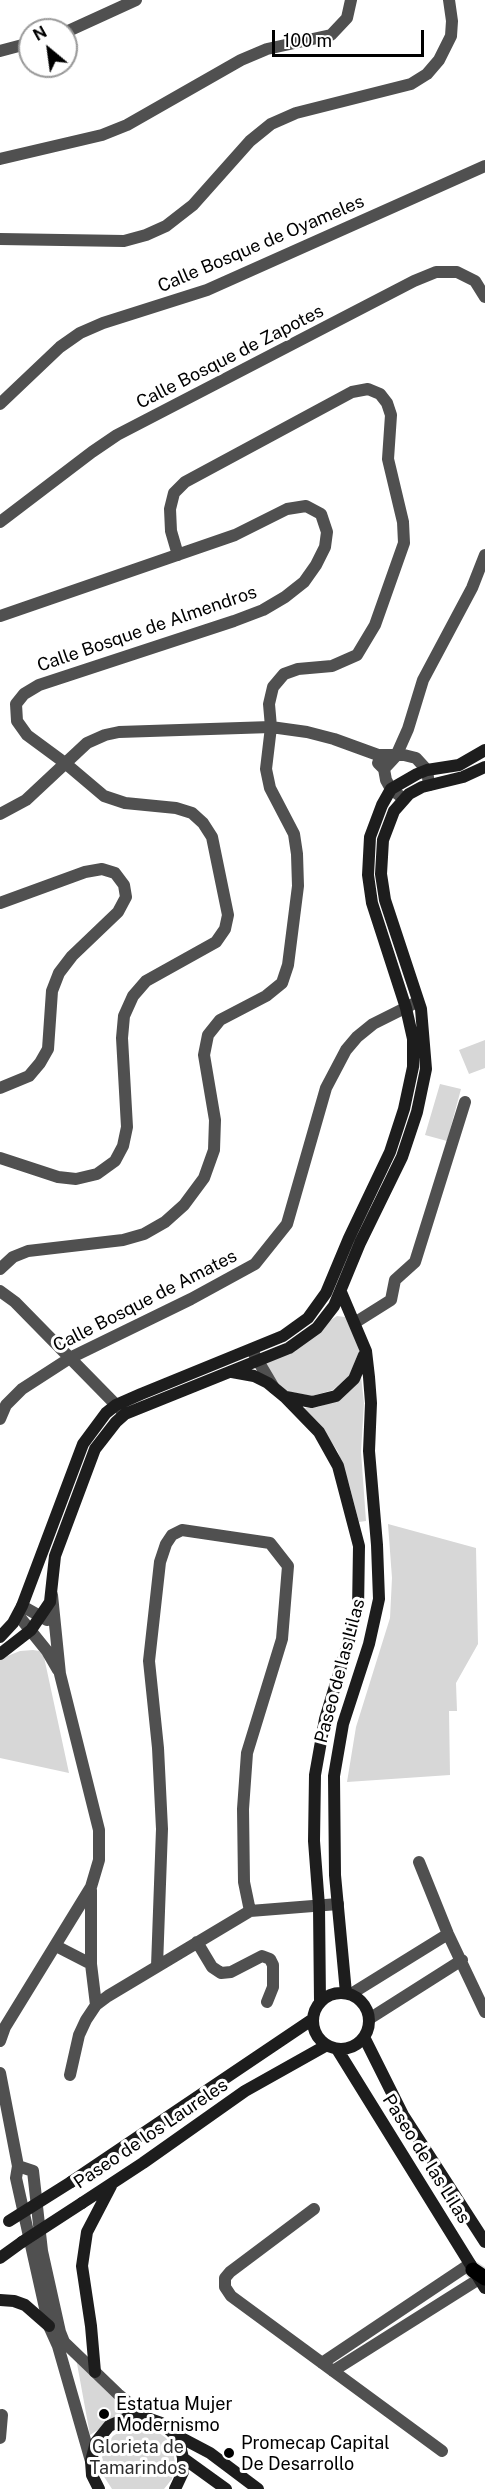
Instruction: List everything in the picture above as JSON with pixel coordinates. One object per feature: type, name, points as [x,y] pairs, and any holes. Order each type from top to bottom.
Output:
[{"type":"street","points":[[78,28],[136,0]]},
{"type":"street","points":[[0,159],[102,135],[127,124],[241,60],[267,49],[331,35],[347,18],[351,0]]},
{"type":"street","points":[[0,239],[124,241],[166,226],[193,205],[250,141],[271,124],[296,113],[411,84],[420,79],[440,60],[448,44],[453,27],[449,0]]},
{"type":"street","points":[[0,51],[18,46]]},
{"type":"street","name":"Calle Bosque de Oyameles","points":[[0,404],[60,347],[80,333],[103,323],[207,290],[485,166]]},
{"type":"street","name":"Calle Bosque de Zapotes","points":[[0,522],[117,435],[414,281],[436,272],[457,272],[475,281],[485,297]]},
{"type":"street","points":[[0,1269],[13,1257],[28,1251],[123,1240],[144,1234],[165,1222],[184,1205],[204,1178],[214,1150],[215,1120],[204,1055],[208,1035],[220,1020],[266,996],[282,983],[288,965],[298,886],[297,854],[294,834],[270,788],[266,769],[271,727],[269,704],[273,687],[284,675],[298,669],[332,666],[357,655],[375,625],[404,543],[403,522],[388,459],[390,415],[387,403],[380,394],[368,389],[352,392],[185,482],[174,493],[170,509],[171,531],[178,555]]},
{"type":"street","name":"Calle Bosque de Almendros","points":[[0,616],[235,535],[287,509],[306,506],[321,514],[327,532],[325,547],[304,582],[285,597],[262,610],[39,685],[24,694],[15,704],[17,721],[27,735],[104,796],[125,802],[176,808],[192,813],[203,823],[212,837],[226,898],[227,922],[216,942],[146,981],[133,996],[124,1016],[122,1038],[127,1128],[123,1146],[115,1161],[98,1174],[76,1179],[58,1177],[0,1158]]},
{"type":"street","points":[[384,768],[396,756],[408,729],[423,680],[472,588],[485,555]]},
{"type":"street","points":[[0,814],[26,800],[87,743],[105,735],[120,732],[271,727],[325,737],[378,755],[411,756],[420,761],[427,770],[429,785]]},
{"type":"street","points":[[408,729],[411,756]]},
{"type":"street","points":[[361,749],[384,768],[386,780],[391,789],[404,799]]},
{"type":"street","points":[[0,2041],[5,2027],[91,1887],[99,1860],[99,1830],[60,1674],[52,1595],[53,1561],[95,1449],[108,1431],[125,1414],[228,1372],[300,1325],[315,1311],[329,1287],[349,1238],[390,1152],[404,1109],[414,1059],[413,1039],[406,1008],[375,917],[368,875],[370,837],[382,805],[391,789],[427,770],[459,765],[485,750]]},
{"type":"street","points":[[0,1637],[20,1611],[83,1444],[98,1422],[116,1405],[255,1355],[279,1353],[308,1335],[325,1319],[341,1292],[360,1243],[402,1157],[417,1112],[426,1060],[419,1001],[388,913],[381,874],[383,840],[394,811],[415,790],[463,777],[485,767]]},
{"type":"street","points":[[0,903],[85,872],[102,869],[116,873],[124,885],[126,897],[117,912],[72,956],[59,973],[52,991],[48,1049],[40,1064],[29,1076],[0,1088]]},
{"type":"street","name":"Calle Bosque de Amates","points":[[0,1419],[6,1405],[22,1389],[70,1359],[191,1299],[255,1263],[273,1244],[287,1224],[326,1088],[346,1050],[373,1024],[419,1001]]},
{"type":"street","points":[[356,1322],[391,1300],[395,1280],[415,1262],[465,1102]]},
{"type":"street","points":[[0,1291],[15,1302],[125,1414]]},
{"type":"street","name":"Paseo de las Lilas","points":[[341,1292],[356,1322],[366,1351],[371,1403],[369,1452],[379,1599],[372,1635],[343,1724],[336,1758],[333,1840],[348,1993]]},
{"type":"street","points":[[285,1397],[312,1402],[336,1395],[354,1379],[366,1351]]},
{"type":"street","name":"Paseo de las Lilas","points":[[255,1355],[274,1388]]},
{"type":"street","name":"Paseo de las Lilas","points":[[228,1372],[254,1376],[274,1388],[319,1432],[336,1460],[355,1525],[360,1557],[358,1611],[324,1719],[317,1755],[314,1808],[320,2002]]},
{"type":"street","points":[[157,1966],[162,1829],[158,1748],[149,1661],[160,1562],[166,1544],[172,1535],[182,1530],[270,1543],[288,1566],[282,1639],[247,1753],[243,1809],[244,1882],[250,1911]]},
{"type":"street","points":[[0,1654],[31,1630],[42,1616],[52,1595]]},
{"type":"street","points":[[20,1611],[42,1616],[51,1625],[57,1640]]},
{"type":"street","points":[[20,1611],[60,1674]]},
{"type":"street","points":[[419,1862],[448,1934],[485,2012]]},
{"type":"street","points":[[91,1887],[91,1964],[96,2005]]},
{"type":"street","points":[[70,2075],[79,2035],[96,2005],[157,1966],[250,1911],[338,1904]]},
{"type":"street","points":[[348,1993],[364,2004],[369,2019],[368,2029],[357,2044],[347,2048],[332,2047],[316,2034],[313,2019],[320,2002],[327,1996],[348,1993],[448,1934]]},
{"type":"street","points":[[197,1942],[212,1967],[221,1973],[231,1972],[262,1956],[270,1959],[273,1965],[273,1987],[267,2002]]},
{"type":"street","points":[[56,1947],[91,1964]]},
{"type":"street","points":[[369,2019],[462,1960]]},
{"type":"street","name":"Paseo de los Laureles","points":[[5,2224],[313,2019]]},
{"type":"street","name":"Paseo de las Lilas","points":[[364,2037],[404,2115],[485,2242]]},
{"type":"street","name":"Paseo de las Lilas","points":[[332,2047],[478,2276]]},
{"type":"street","name":"Paseo de los Laureles","points":[[0,2258],[112,2184],[245,2091],[332,2047]]},
{"type":"street","points":[[0,2073],[18,2166],[16,2178],[49,2326],[58,2346],[91,2461],[92,2475],[98,2488]]},
{"type":"street","points":[[231,2074],[239,2079],[245,2091]]},
{"type":"street","points":[[18,2166],[33,2171],[42,2251],[60,2332],[70,2350],[147,2418],[160,2423],[210,2453],[258,2489]]},
{"type":"street","points":[[95,2372],[91,2326],[81,2266],[87,2232],[112,2184]]},
{"type":"street","points":[[314,2209],[230,2272],[225,2278],[225,2287],[231,2296],[442,2451]]},
{"type":"street","points":[[322,2363],[478,2276]]},
{"type":"street","points":[[333,2371],[478,2276]]},
{"type":"street","points":[[0,2300],[25,2305],[49,2326]]},
{"type":"street","points":[[0,2438],[2,2415]]},
{"type":"street","points":[[91,2461],[96,2442],[109,2427],[127,2418],[147,2418]]},
{"type":"street","points":[[172,2432],[180,2445],[183,2458],[183,2472],[175,2489]]},
{"type":"street","points":[[183,2458],[226,2489]]},
{"type":"green space","points":[[485,1040],[485,1068],[469,1074],[459,1050]]},
{"type":"green space","points":[[440,1084],[461,1089],[447,1141],[425,1135]]},
{"type":"green space","points":[[337,1316],[345,1317],[360,1349],[349,1376],[333,1390],[312,1396],[286,1391],[278,1386],[264,1363]]},
{"type":"green space","points":[[361,1376],[364,1403],[361,1452],[366,1521],[359,1522],[338,1452],[323,1429],[303,1408],[318,1407],[332,1402]]},
{"type":"green space","points":[[388,1524],[476,1548],[478,1644],[456,1683],[457,1711],[449,1711],[450,1775],[347,1782],[356,1727],[390,1618],[392,1578]]},
{"type":"green space","points":[[20,1651],[39,1651],[44,1657],[69,1773],[0,1758],[0,1659]]},
{"type":"green space","points":[[76,2358],[128,2410],[90,2435]]},
{"type":"green space","name":"Glorieta de Tamarindos","points":[[140,2426],[154,2429],[166,2438],[173,2450],[175,2464],[172,2479],[164,2489],[112,2489],[103,2475],[101,2461],[105,2447],[113,2436],[126,2428]]},
{"type":"place","name":"Estatua Mujer Modernismo","points":[[104,2414]]},
{"type":"place","name":"Promecap Capital De Desarrollo","points":[[229,2453]]}]
